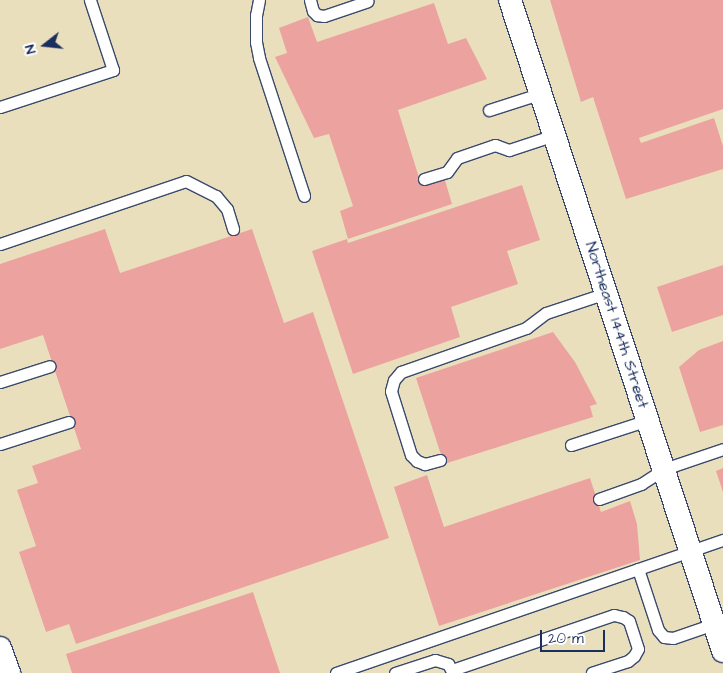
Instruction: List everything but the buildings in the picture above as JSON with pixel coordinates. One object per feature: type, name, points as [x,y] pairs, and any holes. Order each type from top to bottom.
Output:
[{"type":"street","name":"Northeast 144th Street","points":[[510,0],[723,651]]},
{"type":"street","points":[[0,648],[9,673]]},
{"type":"lane","points":[[0,107],[113,70],[90,0]]},
{"type":"lane","points":[[259,0],[256,15],[256,42],[259,58],[304,196]]},
{"type":"lane","points":[[310,0],[313,10],[318,15],[324,16],[368,1]]},
{"type":"lane","points":[[489,110],[542,93]]},
{"type":"lane","points":[[424,180],[447,172],[457,158],[495,145],[509,150],[555,135]]},
{"type":"lane","points":[[0,244],[186,181],[216,196],[226,209],[233,229]]},
{"type":"lane","points":[[440,460],[425,464],[417,462],[411,455],[391,391],[394,380],[401,372],[526,328],[546,313],[606,293]]},
{"type":"lane","points":[[0,382],[50,366]]},
{"type":"lane","points":[[571,445],[648,420]]},
{"type":"lane","points":[[0,444],[69,422]]},
{"type":"lane","points":[[599,499],[641,484],[664,469],[723,449]]},
{"type":"lane","points":[[336,673],[723,540]]},
{"type":"lane","points":[[638,569],[658,630],[664,636],[672,638],[714,624]]},
{"type":"lane","points":[[395,673],[435,660],[442,660],[452,672],[614,615],[623,617],[629,621],[638,648],[634,656],[628,661],[592,673]]},
{"type":"lane","points":[[408,648],[414,667]]}]
